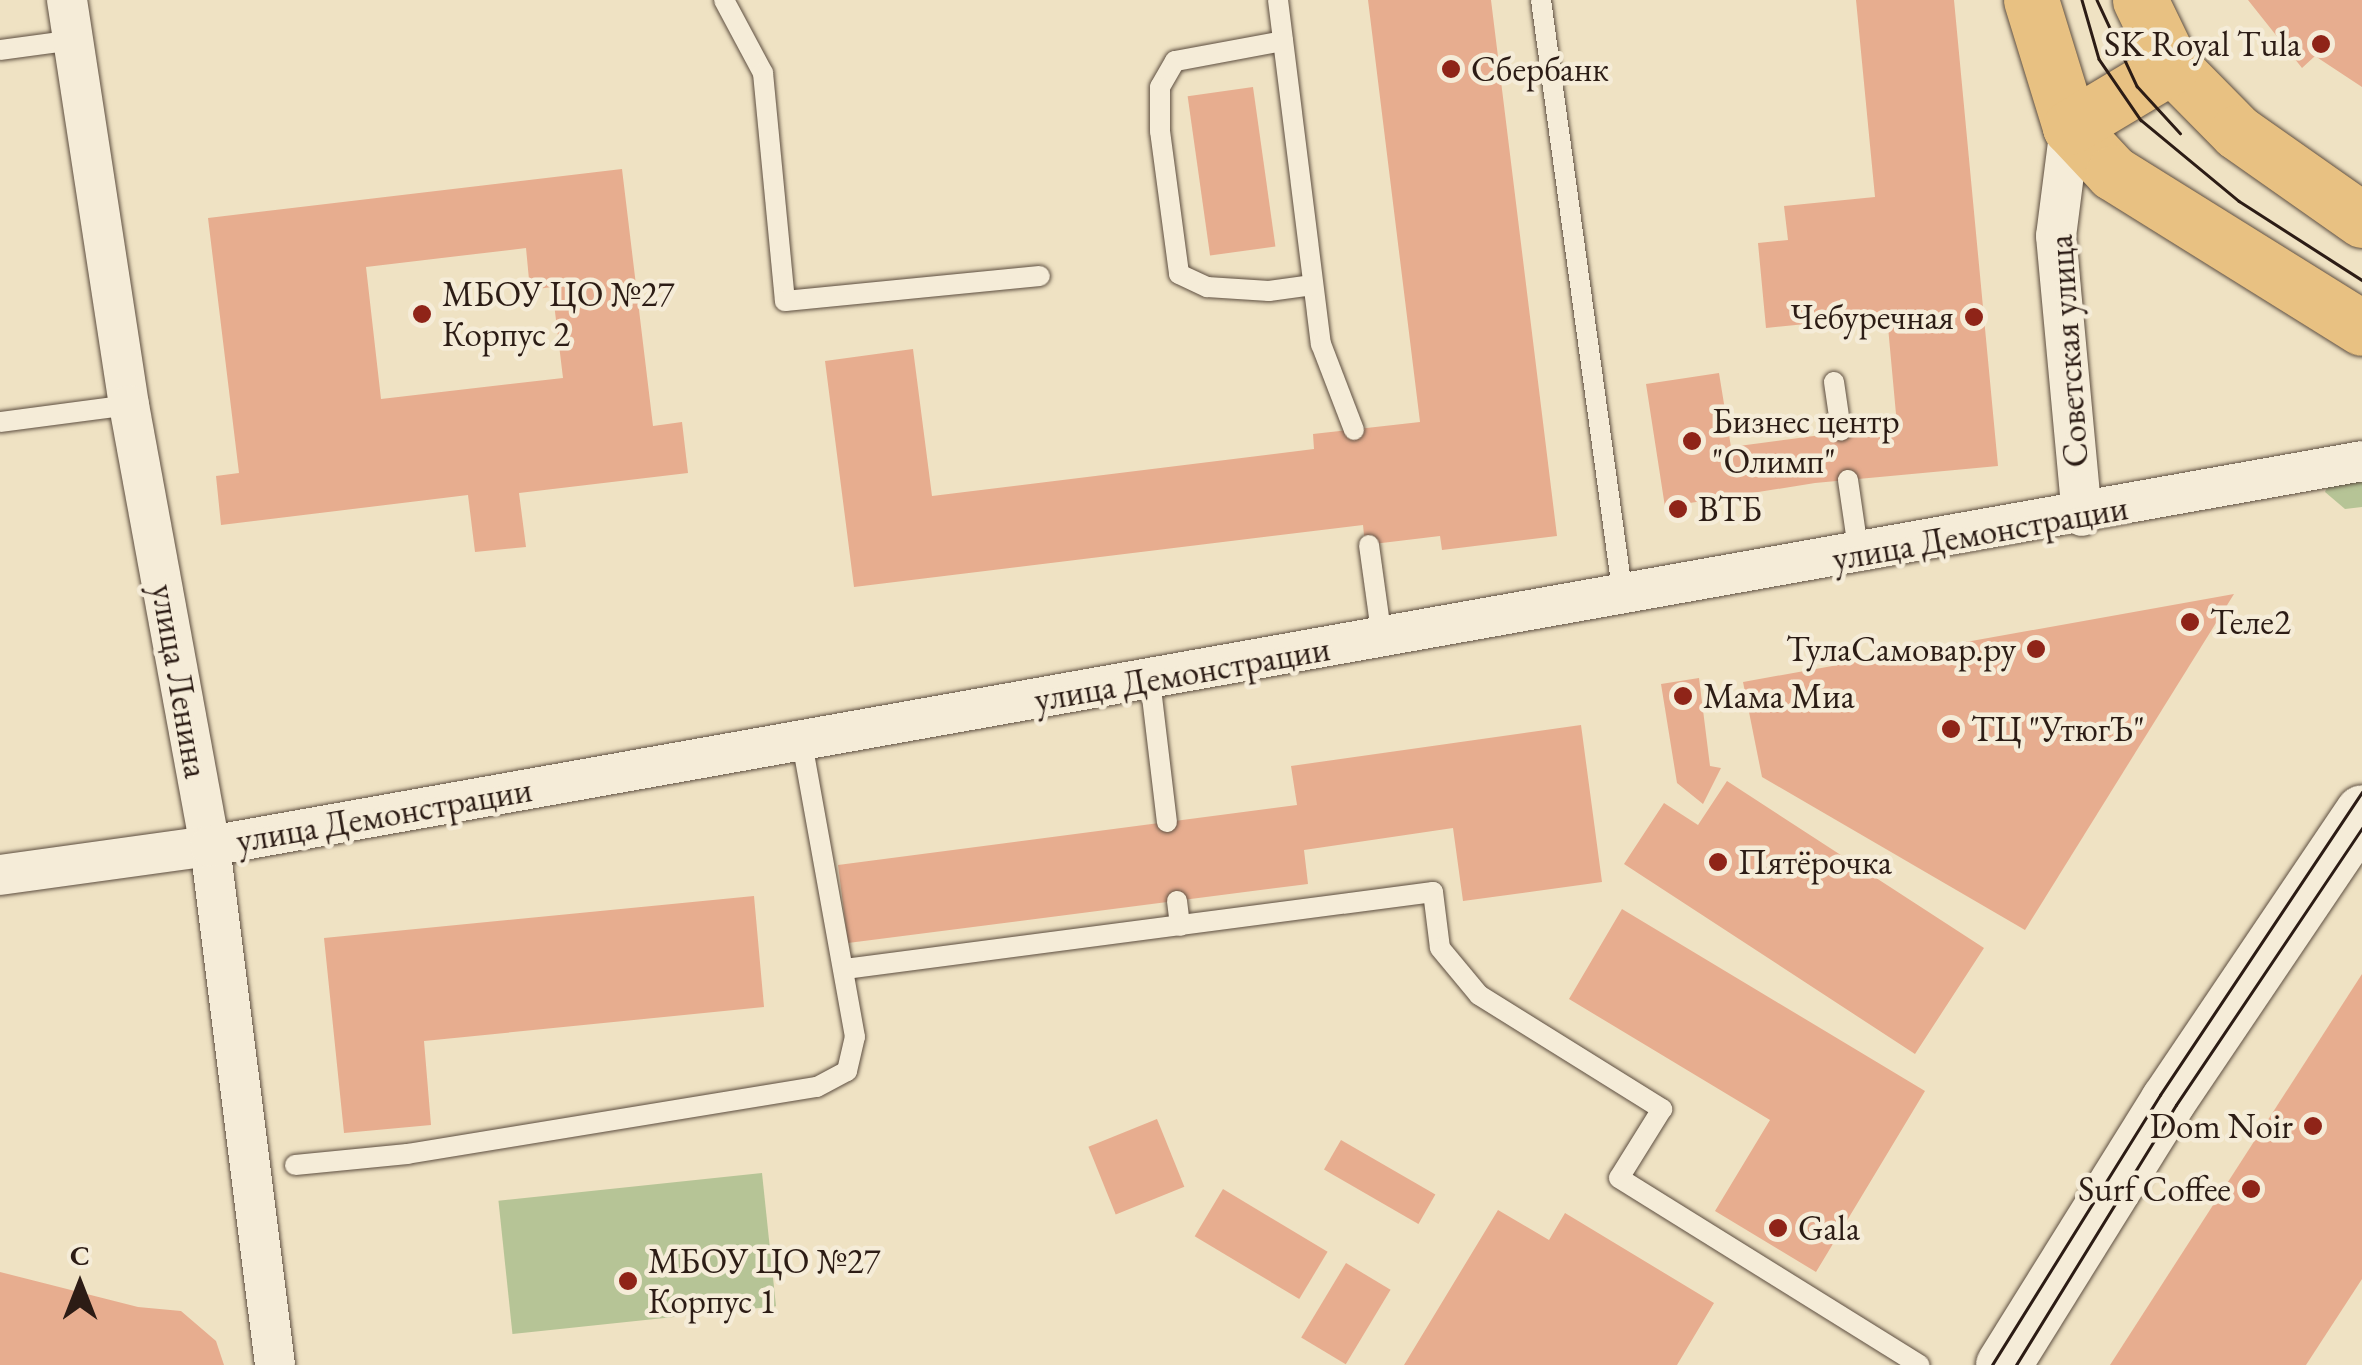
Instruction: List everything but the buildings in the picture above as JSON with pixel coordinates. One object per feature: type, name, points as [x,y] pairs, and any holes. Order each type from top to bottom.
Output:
[{"type":"main road","name":"Советская улица","points":[[2031,0],[2070,127],[2113,173],[2362,328]]},
{"type":"main road","points":[[2140,0],[2172,66],[2237,132],[2362,220]]},
{"type":"main road","points":[[2070,127],[2172,66]]},
{"type":"street","name":"улица Ленина","points":[[68,0],[129,405],[210,846],[275,1365]]},
{"type":"street","name":"Советская улица","points":[[2070,127],[2056,236],[2082,516]]},
{"type":"street","name":"улица Демонстрации","points":[[0,875],[210,846],[2082,516],[2362,461]]},
{"type":"street","points":[[2003,1365],[2168,1100],[2362,812]]},
{"type":"lane","points":[[724,0],[763,73],[785,301],[1040,276]]},
{"type":"lane","points":[[1278,0],[1321,344],[1354,430]]},
{"type":"lane","points":[[1540,0],[1623,596]]},
{"type":"lane","points":[[0,50],[74,40]]},
{"type":"lane","points":[[1282,42],[1176,60],[1160,87],[1160,131],[1179,274],[1207,287],[1269,291],[1312,284]]},
{"type":"lane","points":[[1834,382],[1841,430]]},
{"type":"lane","points":[[0,422],[129,405]]},
{"type":"lane","points":[[1848,480],[1860,554]]},
{"type":"lane","points":[[1369,545],[1382,639]]},
{"type":"lane","points":[[1150,680],[1167,822]]},
{"type":"lane","points":[[295,1165],[407,1154],[816,1087],[846,1071],[855,1037],[802,742]]},
{"type":"lane","points":[[845,969],[1433,892],[1440,948],[1479,995],[1662,1109],[1620,1178],[1920,1365]]},
{"type":"lane","points":[[1177,901],[1180,926]]},
{"type":"green space","points":[[2362,475],[2362,507],[2345,509],[2325,492],[2330,480]]},
{"type":"green space","points":[[762,1173],[776,1306],[512,1334],[498,1201]]},
{"type":"tram line","points":[[2082,0],[2099,59],[2141,120],[2239,201],[2362,280]]},
{"type":"tram line","points":[[2097,0],[2137,86],[2180,133]]},
{"type":"tram line","points":[[1992,1365],[2160,1095],[2362,792]]},
{"type":"tram line","points":[[2016,1365],[2176,1105],[2362,828]]},
{"type":"place","name":"SK Royal Tula","points":[[2321,44]]},
{"type":"place","name":"Сбербанк","points":[[1451,69]]},
{"type":"place","name":"МБОУ ЦО №27 Корпус 2","points":[[422,314]]},
{"type":"place","name":"Чебуречная","points":[[1974,317]]},
{"type":"place","name":"Бизнес центр \"Олимп\"","points":[[1692,441]]},
{"type":"place","name":"ВТБ","points":[[1678,509]]},
{"type":"place","name":"Теле2","points":[[2190,622]]},
{"type":"place","name":"ТулаСамовар.ру","points":[[2036,649]]},
{"type":"place","name":"Мама Миа","points":[[1683,696]]},
{"type":"place","name":"ТЦ \"УтюгЪ\"","points":[[1951,729]]},
{"type":"place","name":"Пятёрочка","points":[[1718,862]]},
{"type":"place","name":"Dom Noir","points":[[2313,1126]]},
{"type":"place","name":"Surf Coffee","points":[[2251,1189]]},
{"type":"place","name":"Gala","points":[[1778,1228]]},
{"type":"place","name":"МБОУ ЦО №27 Корпус 1","points":[[628,1281]]}]
